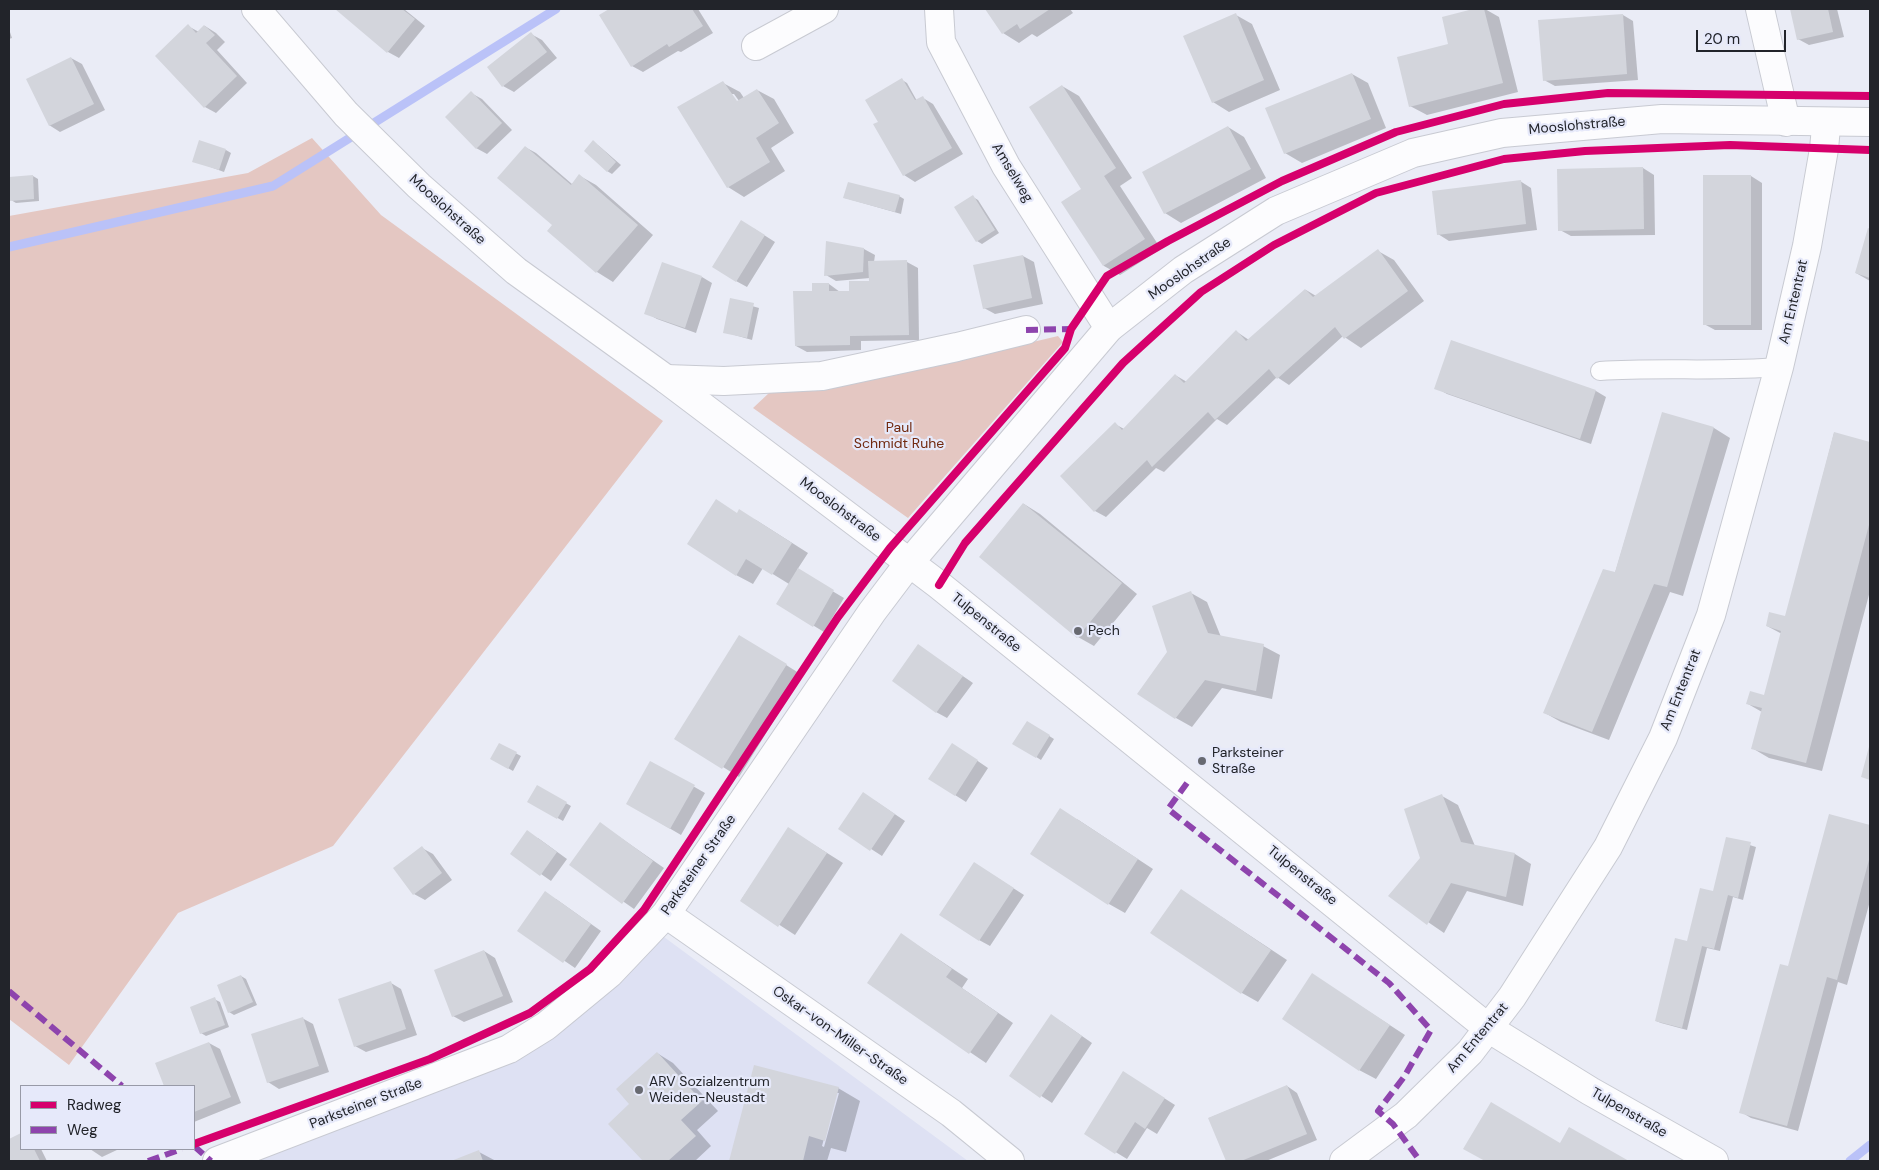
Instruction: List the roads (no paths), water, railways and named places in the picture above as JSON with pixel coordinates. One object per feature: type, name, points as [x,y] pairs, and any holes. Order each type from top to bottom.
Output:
[{"type":"street","name":"Mooslohstraße","points":[[256,9],[346,114],[419,186],[516,271],[666,378],[909,563],[1109,328],[1183,270],[1276,211],[1412,153],[1502,133],[1662,119],[1870,122]]},
{"type":"street","points":[[756,46],[824,9]]},
{"type":"street","name":"Amselweg","points":[[939,9],[941,42],[998,149],[1109,328]]},
{"type":"street","points":[[1760,9],[1786,122]]},
{"type":"street","name":"Am Ententrat","points":[[1344,1161],[1406,1115],[1470,1052],[1512,997],[1608,847],[1663,738],[1711,615],[1779,367],[1807,246],[1824,149],[1826,127],[1824,122]]},
{"type":"street","points":[[666,378],[724,382],[822,376],[1026,330]]},
{"type":"street","name":"Parksteiner Straße","points":[[218,1161],[509,1049],[546,1026],[609,974],[666,914],[866,620],[909,563]]},
{"type":"street","name":"Tulpenstraße","points":[[909,563],[1126,734],[1488,1028],[1590,1091],[1714,1161]]},
{"type":"street","name":"Oskar-von-Miller-Straße","points":[[666,914],[951,1113],[1010,1161]]},
{"type":"lane","points":[[1600,371],[1648,368],[1735,371],[1779,367]]},
{"type":"waterway","points":[[9,247],[273,186],[556,9]]},
{"type":"waterway","points":[[1850,1161],[1870,1145]]},
{"type":"place","name":"Pech","points":[[1078,631]]},
{"type":"place","name":"Parksteiner Straße","points":[[1202,761]]},
{"type":"place","name":"ARV Sozialzentrum Weiden-Neustadt","points":[[639,1090]]},
{"type":"park label","name":"Paul Schmidt Ruhe","points":[[899,436]]}]
